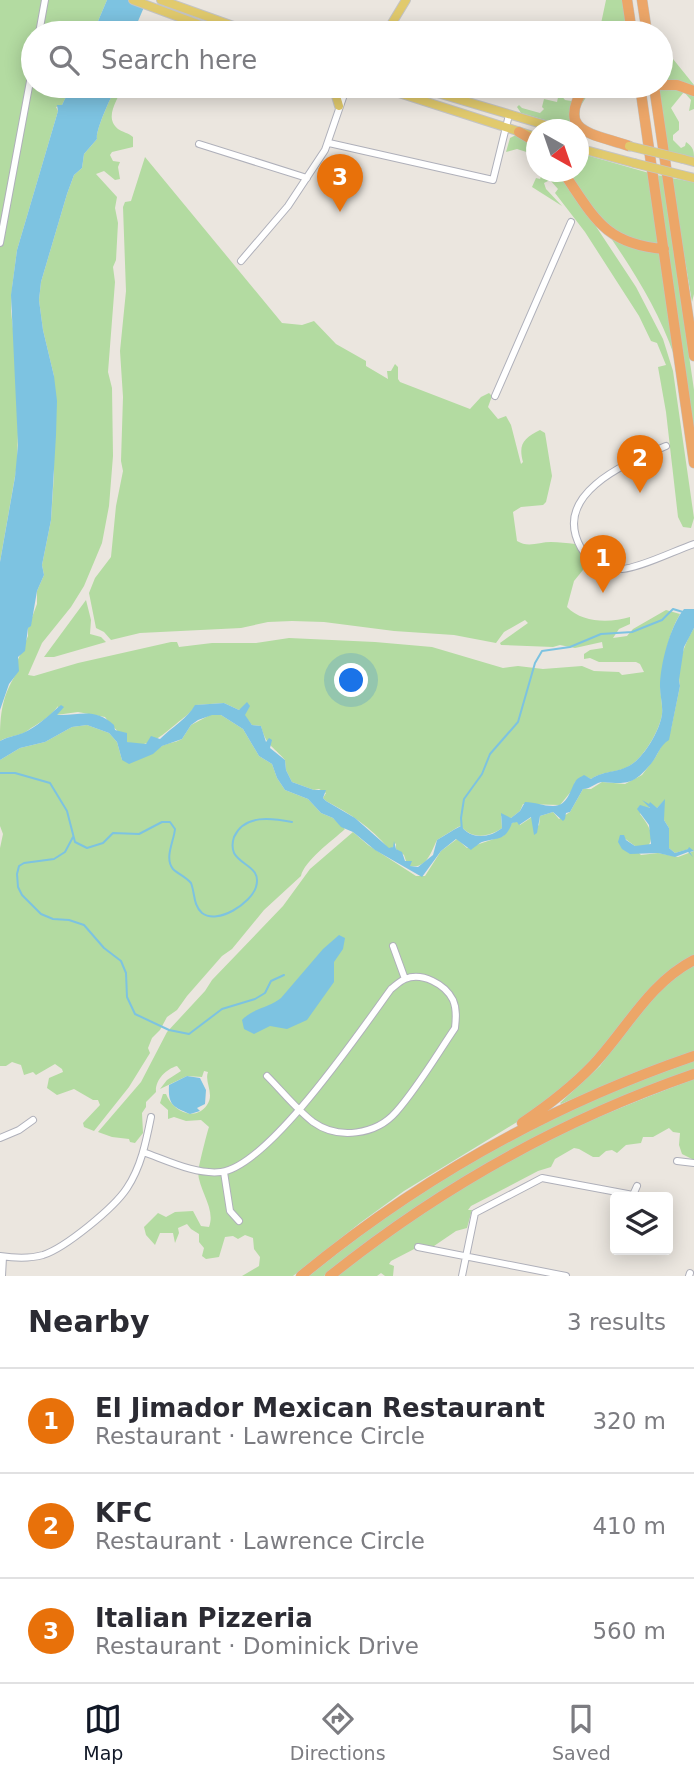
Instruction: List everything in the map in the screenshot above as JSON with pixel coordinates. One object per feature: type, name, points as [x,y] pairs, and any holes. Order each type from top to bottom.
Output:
[{"type":"highway","points":[[627,0],[630,21]]},
{"type":"highway","points":[[642,0],[645,21]]},
{"type":"highway","points":[[673,85],[694,91]]},
{"type":"highway","points":[[579,98],[573,116],[583,130],[629,146]]},
{"type":"highway","points":[[637,98],[647,135]]},
{"type":"highway","points":[[642,98],[694,463]]},
{"type":"highway","points":[[657,98],[694,356]]},
{"type":"highway","points":[[519,132],[526,135]]},
{"type":"highway","points":[[570,182],[604,229],[632,243],[664,249]]},
{"type":"highway","points":[[301,1276],[394,1204],[499,1140],[558,1098],[601,1055],[657,987],[694,960]]},
{"type":"highway","points":[[499,1140],[603,1091],[694,1056]]},
{"type":"highway","points":[[330,1276],[423,1208],[518,1150],[594,1113],[694,1074]]},
{"type":"main road","points":[[134,0],[188,21]]},
{"type":"main road","points":[[161,0],[220,21]]},
{"type":"main road","points":[[393,21],[406,0]]},
{"type":"main road","points":[[337,98],[339,106]]},
{"type":"main road","points":[[415,98],[519,132]]},
{"type":"main road","points":[[453,98],[526,120]]},
{"type":"main road","points":[[589,136],[694,162]]},
{"type":"main road","points":[[589,151],[694,178]]},
{"type":"street","points":[[41,21],[45,0]]},
{"type":"street","points":[[0,243],[27,98]]},
{"type":"street","points":[[240,261],[288,206],[329,143],[342,98]]},
{"type":"street","points":[[329,143],[493,180],[509,115]]},
{"type":"street","points":[[199,144],[307,178]]},
{"type":"street","points":[[495,396],[571,222]]},
{"type":"street","points":[[666,446],[615,471],[592,487],[582,498],[576,514],[580,547],[592,561],[621,569],[694,544]]},
{"type":"street","points":[[393,946],[405,979]]},
{"type":"street","points":[[143,1152],[201,1171],[223,1172],[248,1160],[299,1110],[323,1082],[391,989],[405,979],[418,978],[432,981],[444,988],[453,1000],[455,1028],[396,1112],[370,1129],[339,1133],[325,1129],[299,1110],[267,1076]]},
{"type":"street","points":[[2,1276],[2,1256],[31,1258],[45,1255],[92,1223],[126,1190],[143,1152],[151,1117]]},
{"type":"street","points":[[0,1138],[33,1120]]},
{"type":"street","points":[[677,1161],[694,1163]]},
{"type":"street","points":[[223,1172],[230,1211],[239,1221]]},
{"type":"street","points":[[462,1276],[475,1213],[542,1178],[633,1195],[637,1186]]},
{"type":"street","points":[[418,1247],[566,1276]]},
{"type":"green space","points":[[0,0],[107,0],[98,21],[21,21],[21,98],[65,98],[62,105],[56,107],[58,111],[17,250],[11,311],[15,346],[17,465],[0,562]]},
{"type":"green space","points":[[606,0],[623,0],[626,21],[602,21]]},
{"type":"green space","points":[[673,59],[694,85],[694,109],[689,111],[691,100],[684,92],[671,108],[679,122],[679,130],[673,135],[673,140],[681,148],[686,142],[693,149],[694,158],[667,153],[660,98],[673,98]]},
{"type":"green space","points":[[111,98],[118,98],[112,119],[118,129],[133,137],[133,147],[112,152],[110,155],[113,161],[120,162],[120,179],[115,180],[104,171],[96,174],[117,197],[116,260],[113,267],[115,282],[108,372],[112,388],[113,456],[109,506],[102,543],[84,586],[42,643],[28,675],[34,676],[171,642],[177,642],[179,647],[212,643],[256,643],[289,638],[432,647],[503,668],[582,666],[594,671],[619,672],[622,675],[644,672],[636,662],[599,662],[590,658],[584,659],[584,654],[590,650],[603,648],[602,642],[575,648],[560,645],[501,645],[500,643],[528,623],[525,620],[504,632],[496,643],[454,635],[324,622],[268,622],[241,628],[140,633],[111,640],[96,628],[89,593],[95,578],[111,557],[123,471],[120,351],[126,291],[123,207],[125,202],[131,201],[145,157],[282,323],[302,325],[314,321],[336,344],[366,361],[366,366],[388,379],[387,371],[391,371],[395,364],[400,382],[470,409],[489,393],[492,396],[488,407],[498,419],[506,416],[511,425],[521,464],[524,442],[540,430],[545,433],[552,476],[546,502],[543,505],[521,507],[513,512],[517,541],[529,544],[575,544],[585,561],[583,570],[574,581],[567,607],[588,619],[614,620],[630,617],[630,624],[619,629],[613,638],[627,636],[633,629],[666,610],[680,614],[670,638],[664,664],[661,720],[652,739],[636,761],[624,768],[575,782],[573,789],[560,805],[523,804],[520,811],[511,818],[501,816],[502,828],[492,833],[475,835],[461,826],[458,827],[437,840],[428,859],[421,865],[410,866],[410,861],[406,861],[404,855],[396,849],[396,843],[392,848],[388,848],[360,822],[326,801],[323,798],[326,793],[292,782],[285,760],[268,742],[261,726],[252,725],[244,715],[244,707],[239,710],[224,703],[196,705],[159,738],[134,744],[127,742],[105,717],[78,712],[56,715],[58,706],[48,717],[27,731],[0,741],[3,705],[8,688],[18,671],[17,662],[28,636],[28,628],[37,604],[37,591],[44,575],[42,565],[51,520],[54,376],[43,330],[39,300],[41,282],[74,175],[82,168],[84,154],[97,139]]},
{"type":"green space","points":[[558,98],[586,98],[580,107],[579,119],[541,119],[521,113],[517,107],[519,105],[540,113],[544,109],[544,99],[557,102]]},
{"type":"green space","points":[[518,134],[526,139],[526,152],[517,149],[506,152],[510,138]]},
{"type":"green space","points":[[589,156],[649,173],[674,355],[653,306],[573,182],[589,182]]},
{"type":"green space","points":[[656,175],[663,176],[694,390],[694,430]]},
{"type":"green space","points":[[671,178],[694,182],[692,302]]},
{"type":"green space","points":[[534,182],[546,182],[546,189],[562,206],[532,187]]},
{"type":"green space","points":[[552,182],[567,182],[636,287],[663,339],[673,371],[694,518],[691,528],[683,527],[678,517],[658,367],[666,365],[657,343],[651,341],[639,316],[585,232],[555,193],[558,189]]},
{"type":"green space","points":[[86,600],[91,620],[90,634],[101,637],[106,642],[54,657],[44,657]]},
{"type":"green space","points":[[694,628],[694,851],[694,957],[683,963],[595,1059],[535,1111],[404,1191],[293,1276],[242,1276],[259,1266],[260,1257],[254,1249],[253,1238],[245,1235],[238,1239],[233,1236],[225,1237],[219,1257],[206,1259],[202,1256],[204,1248],[199,1242],[199,1234],[187,1224],[178,1228],[175,1243],[173,1233],[160,1233],[155,1245],[146,1235],[144,1227],[158,1213],[166,1217],[175,1212],[193,1211],[201,1226],[209,1227],[209,1207],[198,1172],[209,1127],[201,1120],[186,1121],[174,1117],[168,1119],[168,1110],[160,1103],[163,1094],[166,1094],[173,1105],[184,1112],[190,1114],[202,1110],[210,1097],[208,1072],[204,1071],[202,1077],[187,1076],[160,1089],[167,1080],[181,1071],[177,1066],[165,1072],[157,1083],[156,1092],[146,1102],[142,1113],[143,1133],[135,1143],[129,1139],[98,1132],[141,1082],[167,1032],[212,980],[283,906],[310,869],[353,832],[416,876],[425,876],[441,851],[457,839],[467,848],[503,836],[512,823],[517,821],[520,825],[532,817],[539,826],[540,816],[553,812],[559,819],[570,812],[583,789],[591,789],[602,782],[625,784],[642,775],[671,729],[680,686],[682,656]],"holes":[[[663,802],[664,820],[669,828],[669,848],[675,853],[689,849],[694,851],[678,857],[658,853],[641,855],[620,835],[635,846],[648,846],[651,833],[640,814],[644,807],[657,808]]]},
{"type":"green space","points":[[212,714],[221,715],[243,729],[259,756],[272,764],[285,790],[308,799],[321,813],[333,818],[345,829],[313,857],[301,876],[264,910],[177,1010],[167,1017],[152,1038],[148,1048],[150,1053],[129,1087],[94,1131],[84,1127],[83,1123],[100,1105],[98,1100],[74,1089],[57,1095],[47,1088],[49,1078],[63,1072],[55,1064],[36,1075],[33,1072],[24,1075],[21,1065],[12,1062],[0,1066],[0,848],[3,834],[0,826],[0,760],[20,748],[45,742],[72,727],[87,725],[109,733],[117,742],[122,760],[139,758],[182,739],[191,725]]},
{"type":"green space","points":[[694,963],[694,1052],[561,1104],[600,1066],[650,998]]},
{"type":"green space","points":[[694,1061],[694,1069],[595,1109],[500,1156],[409,1212],[324,1276],[309,1276],[412,1199],[494,1148],[585,1103]]},
{"type":"green space","points":[[694,1079],[694,1160],[682,1154],[679,1145],[680,1133],[669,1128],[653,1137],[643,1137],[641,1143],[626,1145],[617,1153],[606,1151],[599,1157],[574,1148],[555,1159],[551,1167],[538,1171],[471,1206],[468,1210],[472,1210],[467,1228],[456,1231],[434,1246],[420,1246],[391,1261],[389,1264],[394,1266],[393,1276],[381,1273],[377,1276],[336,1276],[442,1200],[508,1160],[600,1116]]},
{"type":"water","points":[[107,0],[147,0],[138,21],[98,21]]},
{"type":"water","points":[[65,98],[111,98],[97,139],[84,154],[82,168],[74,175],[41,282],[39,300],[43,330],[57,401],[51,520],[42,565],[44,575],[37,591],[25,651],[18,657],[19,671],[9,684],[0,710],[0,562],[18,445],[11,295],[17,250],[58,111],[57,105],[62,105]]},
{"type":"water","points":[[684,609],[694,609],[694,628],[684,647],[680,686],[669,740],[644,772],[629,782],[600,782],[583,789],[563,821],[553,812],[540,816],[537,833],[534,835],[531,817],[519,825],[517,822],[512,823],[500,838],[481,842],[471,850],[456,839],[441,851],[422,877],[341,827],[333,818],[321,813],[308,799],[285,790],[272,764],[259,756],[243,729],[221,715],[198,720],[191,725],[182,739],[162,746],[153,754],[129,764],[122,760],[117,742],[109,733],[87,725],[72,727],[45,742],[20,748],[0,760],[0,741],[23,733],[61,705],[64,707],[57,715],[100,716],[114,725],[115,730],[127,733],[127,742],[146,744],[151,736],[160,739],[184,719],[195,705],[224,703],[239,710],[247,702],[250,706],[245,715],[252,725],[261,726],[266,742],[269,738],[272,740],[270,748],[285,760],[292,782],[314,790],[326,790],[323,798],[326,801],[355,818],[389,848],[393,847],[394,841],[396,849],[402,852],[405,861],[412,861],[410,866],[418,867],[433,855],[437,840],[461,826],[470,834],[492,834],[502,828],[501,813],[511,818],[520,811],[525,802],[558,805],[565,801],[580,777],[584,775],[591,779],[625,768],[636,761],[653,739],[661,720],[660,678],[664,657],[674,625]]},
{"type":"water","points":[[665,799],[664,820],[669,828],[669,848],[675,853],[689,847],[694,851],[690,852],[693,857],[688,852],[675,857],[658,853],[630,854],[622,849],[618,842],[620,835],[624,835],[626,840],[635,846],[651,844],[649,825],[637,809],[640,805],[650,808],[642,800],[657,808]]},
{"type":"water","points":[[339,935],[345,938],[343,949],[334,962],[334,982],[307,1020],[287,1029],[270,1026],[254,1034],[244,1029],[242,1020],[281,998],[323,949]]},
{"type":"water","points":[[187,1076],[200,1078],[206,1090],[205,1104],[197,1108],[200,1111],[190,1114],[172,1104],[169,1091],[169,1085]]},
{"type":"waterway","points":[[462,830],[464,799],[482,774],[490,754],[518,722],[535,663],[542,651],[570,647],[601,634],[632,632],[662,620],[673,609],[683,612]]},
{"type":"waterway","points":[[0,773],[15,773],[50,783],[67,811],[75,842],[87,848],[103,843],[113,833],[139,834],[162,822],[170,822],[175,829],[169,855],[170,865],[191,883],[197,906],[202,913],[209,916],[233,911],[248,900],[256,887],[254,871],[233,851],[233,839],[244,824],[259,819],[292,822]]},
{"type":"waterway","points":[[73,837],[65,852],[54,859],[19,866],[18,887],[22,895],[41,914],[84,925],[104,948],[121,961],[126,973],[127,997],[135,1014],[169,1030],[189,1034],[222,1009],[255,999],[265,993],[271,981],[284,975]]},
{"type":"place","name":"Italian Pizzeria","points":[[340,212]]},
{"type":"place","name":"KFC","points":[[640,493]]},
{"type":"place","name":"El Jimador Mexican Restaurant","points":[[603,593]]}]
